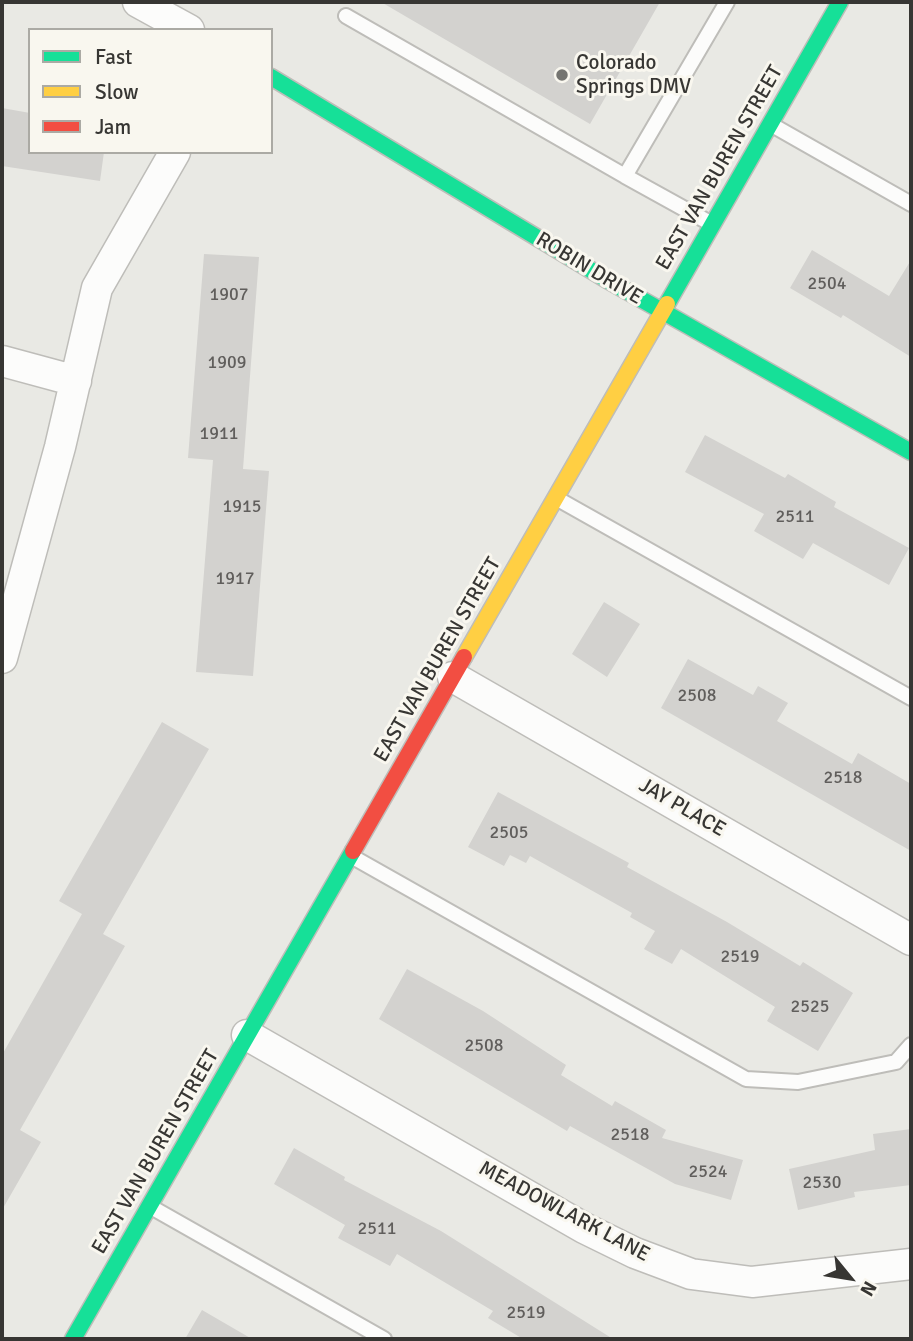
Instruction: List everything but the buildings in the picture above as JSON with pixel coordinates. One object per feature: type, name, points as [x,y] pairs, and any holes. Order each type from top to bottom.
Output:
[{"type":"street","points":[[138,2],[185,28]]},
{"type":"street","name":"EAST VAN BUREN STREET","points":[[73,1339],[840,2]]},
{"type":"street","name":"ROBIN DRIVE","points":[[273,79],[662,313],[911,452]]},
{"type":"street","points":[[2,658],[76,381],[97,288],[174,154]]},
{"type":"street","points":[[2,362],[76,381]]},
{"type":"street","name":"JAY PLACE","points":[[453,677],[911,940]]},
{"type":"street","name":"MEADOWLARK LANE","points":[[247,1035],[584,1228],[635,1253],[691,1274],[752,1282],[911,1265]]},
{"type":"lane","points":[[625,176],[727,2]]},
{"type":"lane","points":[[346,16],[712,225]]},
{"type":"lane","points":[[770,124],[911,204]]},
{"type":"lane","points":[[556,498],[911,698]]},
{"type":"lane","points":[[350,856],[747,1079],[798,1082],[895,1062],[911,1045]]},
{"type":"lane","points":[[148,1205],[384,1339]]},
{"type":"traffic: fast","points":[[667,304],[840,2]]},
{"type":"traffic: fast","points":[[273,78],[609,281],[911,452]]},
{"type":"traffic: fast","points":[[73,1339],[353,851]]},
{"type":"traffic: slow","points":[[464,657],[667,304]]},
{"type":"traffic: jam","points":[[353,851],[464,657]]},
{"type":"place","name":"Colorado Springs DMV","points":[[562,75]]}]
